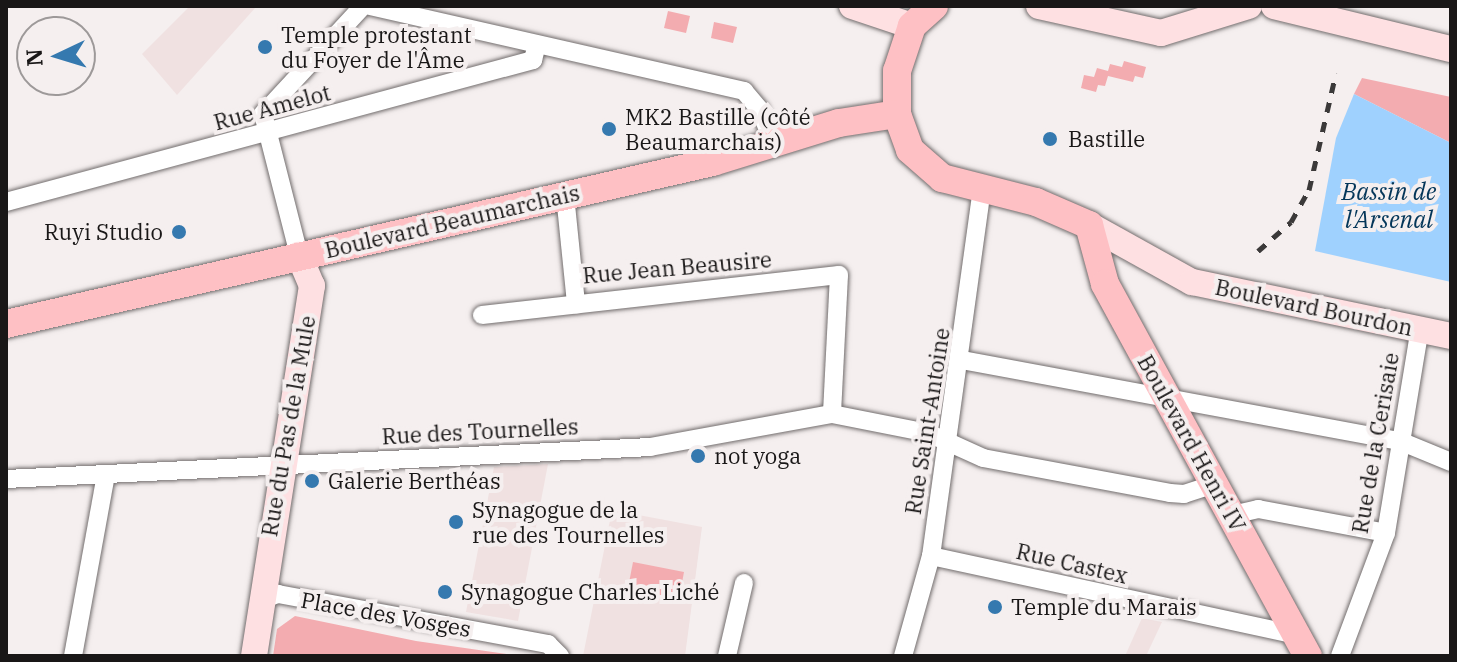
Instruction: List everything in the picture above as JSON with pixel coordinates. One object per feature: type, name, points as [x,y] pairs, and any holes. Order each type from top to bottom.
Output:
[{"type":"main road","points":[[852,6],[912,26]]},
{"type":"main road","points":[[934,6],[912,26],[898,63],[897,114],[905,141],[925,168],[982,190],[1036,202],[1089,225]]},
{"type":"main road","points":[[1039,6],[1161,33],[1249,6]]},
{"type":"main road","points":[[1274,6],[1450,45]]},
{"type":"main road","name":"Boulevard Beaumarchais","points":[[6,324],[713,162],[773,142],[897,114]]},
{"type":"main road","name":"Boulevard Bourdon","points":[[1089,225],[1178,275],[1451,336]]},
{"type":"main road","name":"Boulevard Henri IV","points":[[1089,225],[1102,278],[1303,646]]},
{"type":"main road","name":"Rue du Pas de la Mule","points":[[264,599],[263,571],[312,286],[299,255]]},
{"type":"main road","points":[[254,656],[264,599]]},
{"type":"street","points":[[299,255],[264,133],[263,114],[363,6]]},
{"type":"street","points":[[370,6],[402,9],[537,44],[744,91],[760,110],[773,142]]},
{"type":"street","name":"Rue Amelot","points":[[6,202],[533,60],[537,44]]},
{"type":"street","name":"Rue Saint-Antoine","points":[[903,656],[931,556],[962,360],[982,190]]},
{"type":"street","name":"Rue Jean Beausire","points":[[565,195],[576,304],[839,275],[832,414]]},
{"type":"street","points":[[482,315],[576,304]]},
{"type":"street","name":"Rue de la Cerisaie","points":[[1340,656],[1386,533],[1420,328]]},
{"type":"street","points":[[962,360],[1400,441],[1451,462]]},
{"type":"street","name":"Rue des Tournelles","points":[[6,479],[650,447],[832,414],[928,433],[983,458],[1170,493],[1215,484]]},
{"type":"street","points":[[73,656],[106,475]]},
{"type":"street","points":[[1232,515],[1258,509],[1386,533]]},
{"type":"street","name":"Rue Castex","points":[[931,556],[1303,646]]},
{"type":"street","points":[[727,656],[744,583]]},
{"type":"street","name":"Place des Vosges","points":[[264,599],[278,594],[548,644],[560,656]]},
{"type":"shaded area","points":[[190,6],[257,6],[177,95],[142,54]]},
{"type":"shaded area","points":[[668,11],[690,16],[686,33],[664,28]]},
{"type":"shaded area","points":[[714,22],[737,27],[733,43],[711,38]]},
{"type":"shaded area","points":[[1124,61],[1146,67],[1143,78],[1135,76],[1133,82],[1108,76],[1105,86],[1098,85],[1096,92],[1081,88],[1084,75],[1094,77],[1097,68],[1108,71],[1110,64],[1122,67]]},
{"type":"shaded area","points":[[1362,78],[1451,97],[1451,143],[1354,94]]},
{"type":"shaded area","points":[[548,464],[518,621],[466,612],[494,467]]},
{"type":"shaded area","points":[[612,510],[702,527],[685,656],[583,656]]},
{"type":"shaded area","points":[[633,562],[684,572],[678,604],[627,593]]},
{"type":"shaded area","points":[[295,616],[416,641],[520,656],[273,656],[277,629]]},
{"type":"shaded area","points":[[1142,618],[1162,622],[1146,656],[1125,656]]},
{"type":"water","name":"Bassin de l'Arsenal","points":[[1354,94],[1451,143],[1451,282],[1315,251],[1336,138]]},
{"type":"railway","points":[[1258,251],[1291,222],[1309,190],[1336,73]]},
{"type":"place","name":"Temple protestant du Foyer de l'Âme","points":[[265,47]]},
{"type":"place","name":"MK2 Bastille (côté Beaumarchais)","points":[[609,129]]},
{"type":"place","name":"Bastille","points":[[1050,139]]},
{"type":"place","name":"Ruyi Studio","points":[[179,232]]},
{"type":"place","name":"not yoga","points":[[698,456]]},
{"type":"place","name":"Galerie Berthéas","points":[[312,481]]},
{"type":"place","name":"Synagogue de la rue des Tournelles","points":[[456,522]]},
{"type":"place","name":"Synagogue Charles Liché","points":[[445,592]]},
{"type":"place","name":"Temple du Marais","points":[[995,607]]}]
